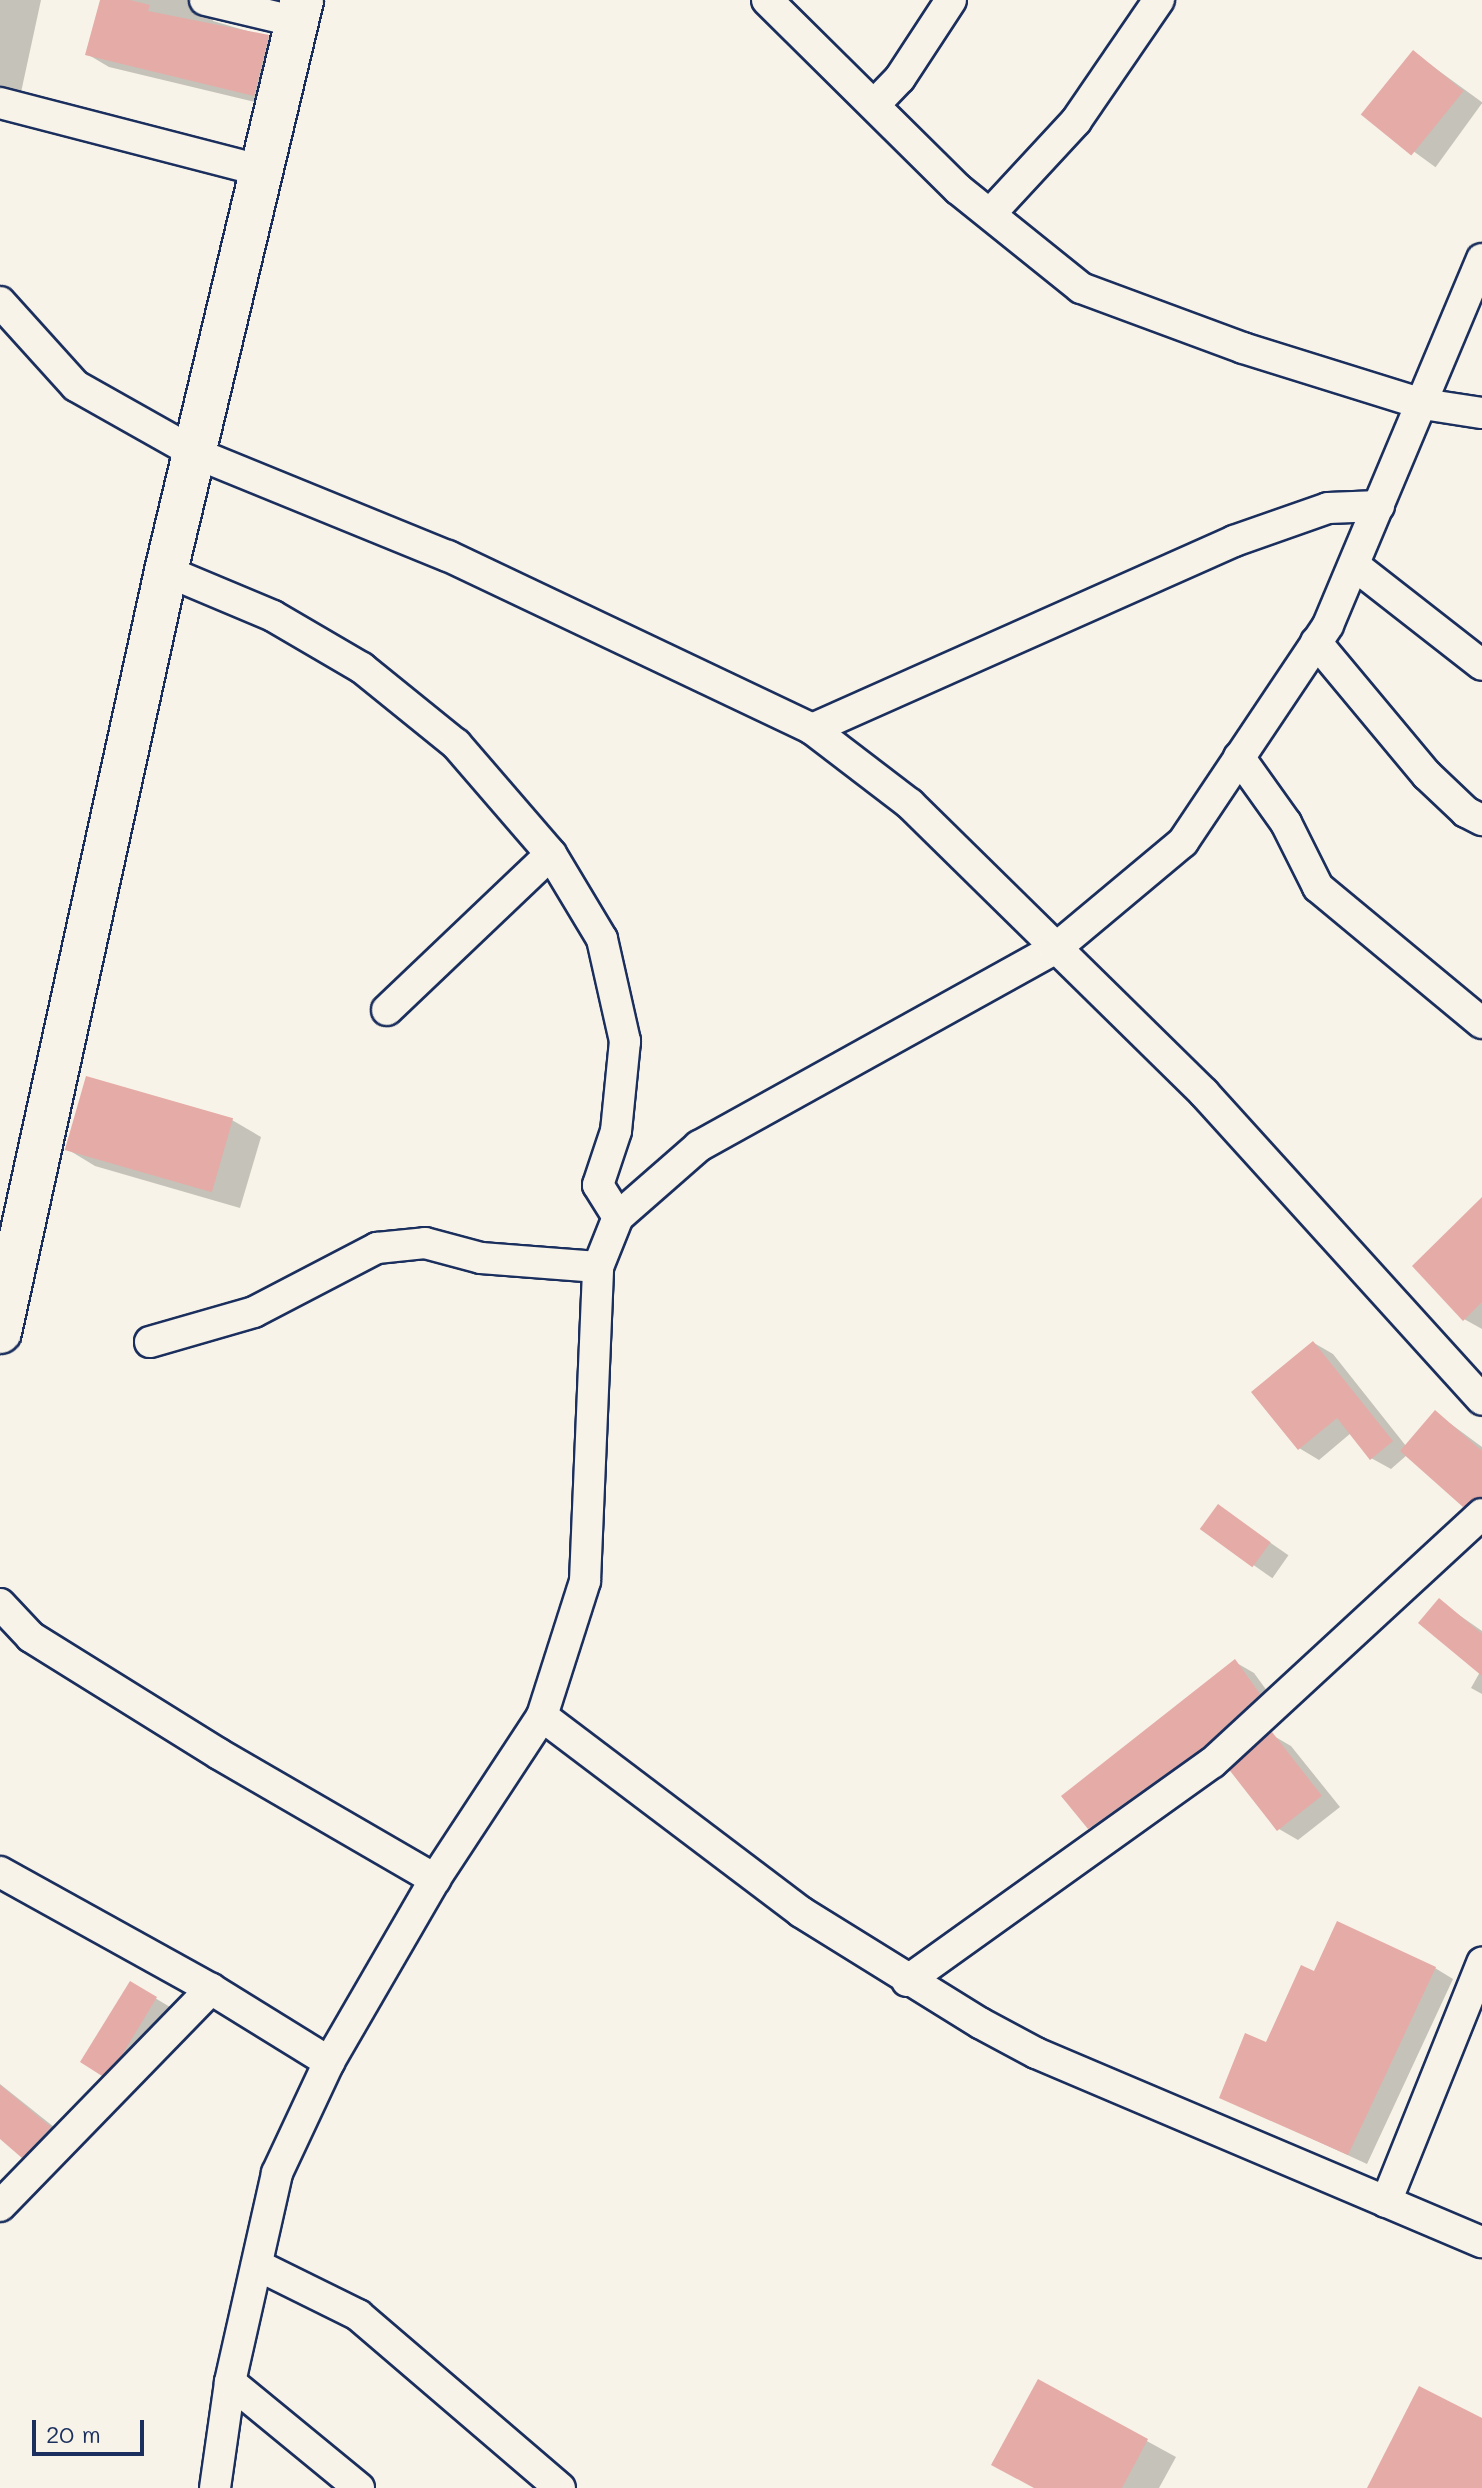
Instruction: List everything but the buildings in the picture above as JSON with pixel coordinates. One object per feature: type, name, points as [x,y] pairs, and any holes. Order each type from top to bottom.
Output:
[{"type":"main road","points":[[0,1332],[166,571],[299,11]]},
{"type":"street","points":[[205,0],[299,11]]},
{"type":"street","points":[[767,0],[990,214],[1081,288],[1243,348],[1423,404],[1482,413]]},
{"type":"street","points":[[874,105],[900,78],[951,0]]},
{"type":"street","points":[[990,214],[1076,121],[1159,0]]},
{"type":"street","points":[[0,103],[262,171]]},
{"type":"street","points":[[215,2488],[230,2382],[277,2173],[329,2062],[435,1879],[542,1716],[585,1581],[598,1267],[618,1217],[699,1146],[1055,949],[1183,842],[1316,642],[1354,565],[1482,259]]},
{"type":"street","points":[[0,302],[76,386],[195,453],[448,556],[812,729],[910,804],[1204,1093],[1482,1400]]},
{"type":"street","points":[[812,729],[1234,541],[1328,508],[1379,506]]},
{"type":"street","points":[[1354,565],[1482,665]]},
{"type":"street","points":[[166,571],[273,616],[362,668],[456,744],[551,854],[602,939],[625,1041],[616,1131],[598,1185],[618,1217]]},
{"type":"street","points":[[1316,642],[1427,775],[1466,812],[1482,820]]},
{"type":"street","points":[[1239,757],[1286,823],[1318,887],[1482,1023]]},
{"type":"street","points":[[387,1010],[551,854]]},
{"type":"street","points":[[150,1342],[254,1312],[377,1248],[425,1243],[481,1258],[598,1267]]},
{"type":"street","points":[[907,1981],[1212,1763],[1482,1514]]},
{"type":"street","points":[[0,1604],[31,1637],[219,1754],[435,1879]]},
{"type":"street","points":[[542,1716],[801,1912],[907,1981],[1036,2053],[1482,2242]]},
{"type":"street","points":[[0,1872],[211,1989],[329,2062]]},
{"type":"street","points":[[1386,2202],[1482,1963]]},
{"type":"street","points":[[0,2206],[211,1989]]},
{"type":"street","points":[[257,2265],[358,2315],[560,2488]]},
{"type":"street","points":[[230,2382],[359,2488]]}]
